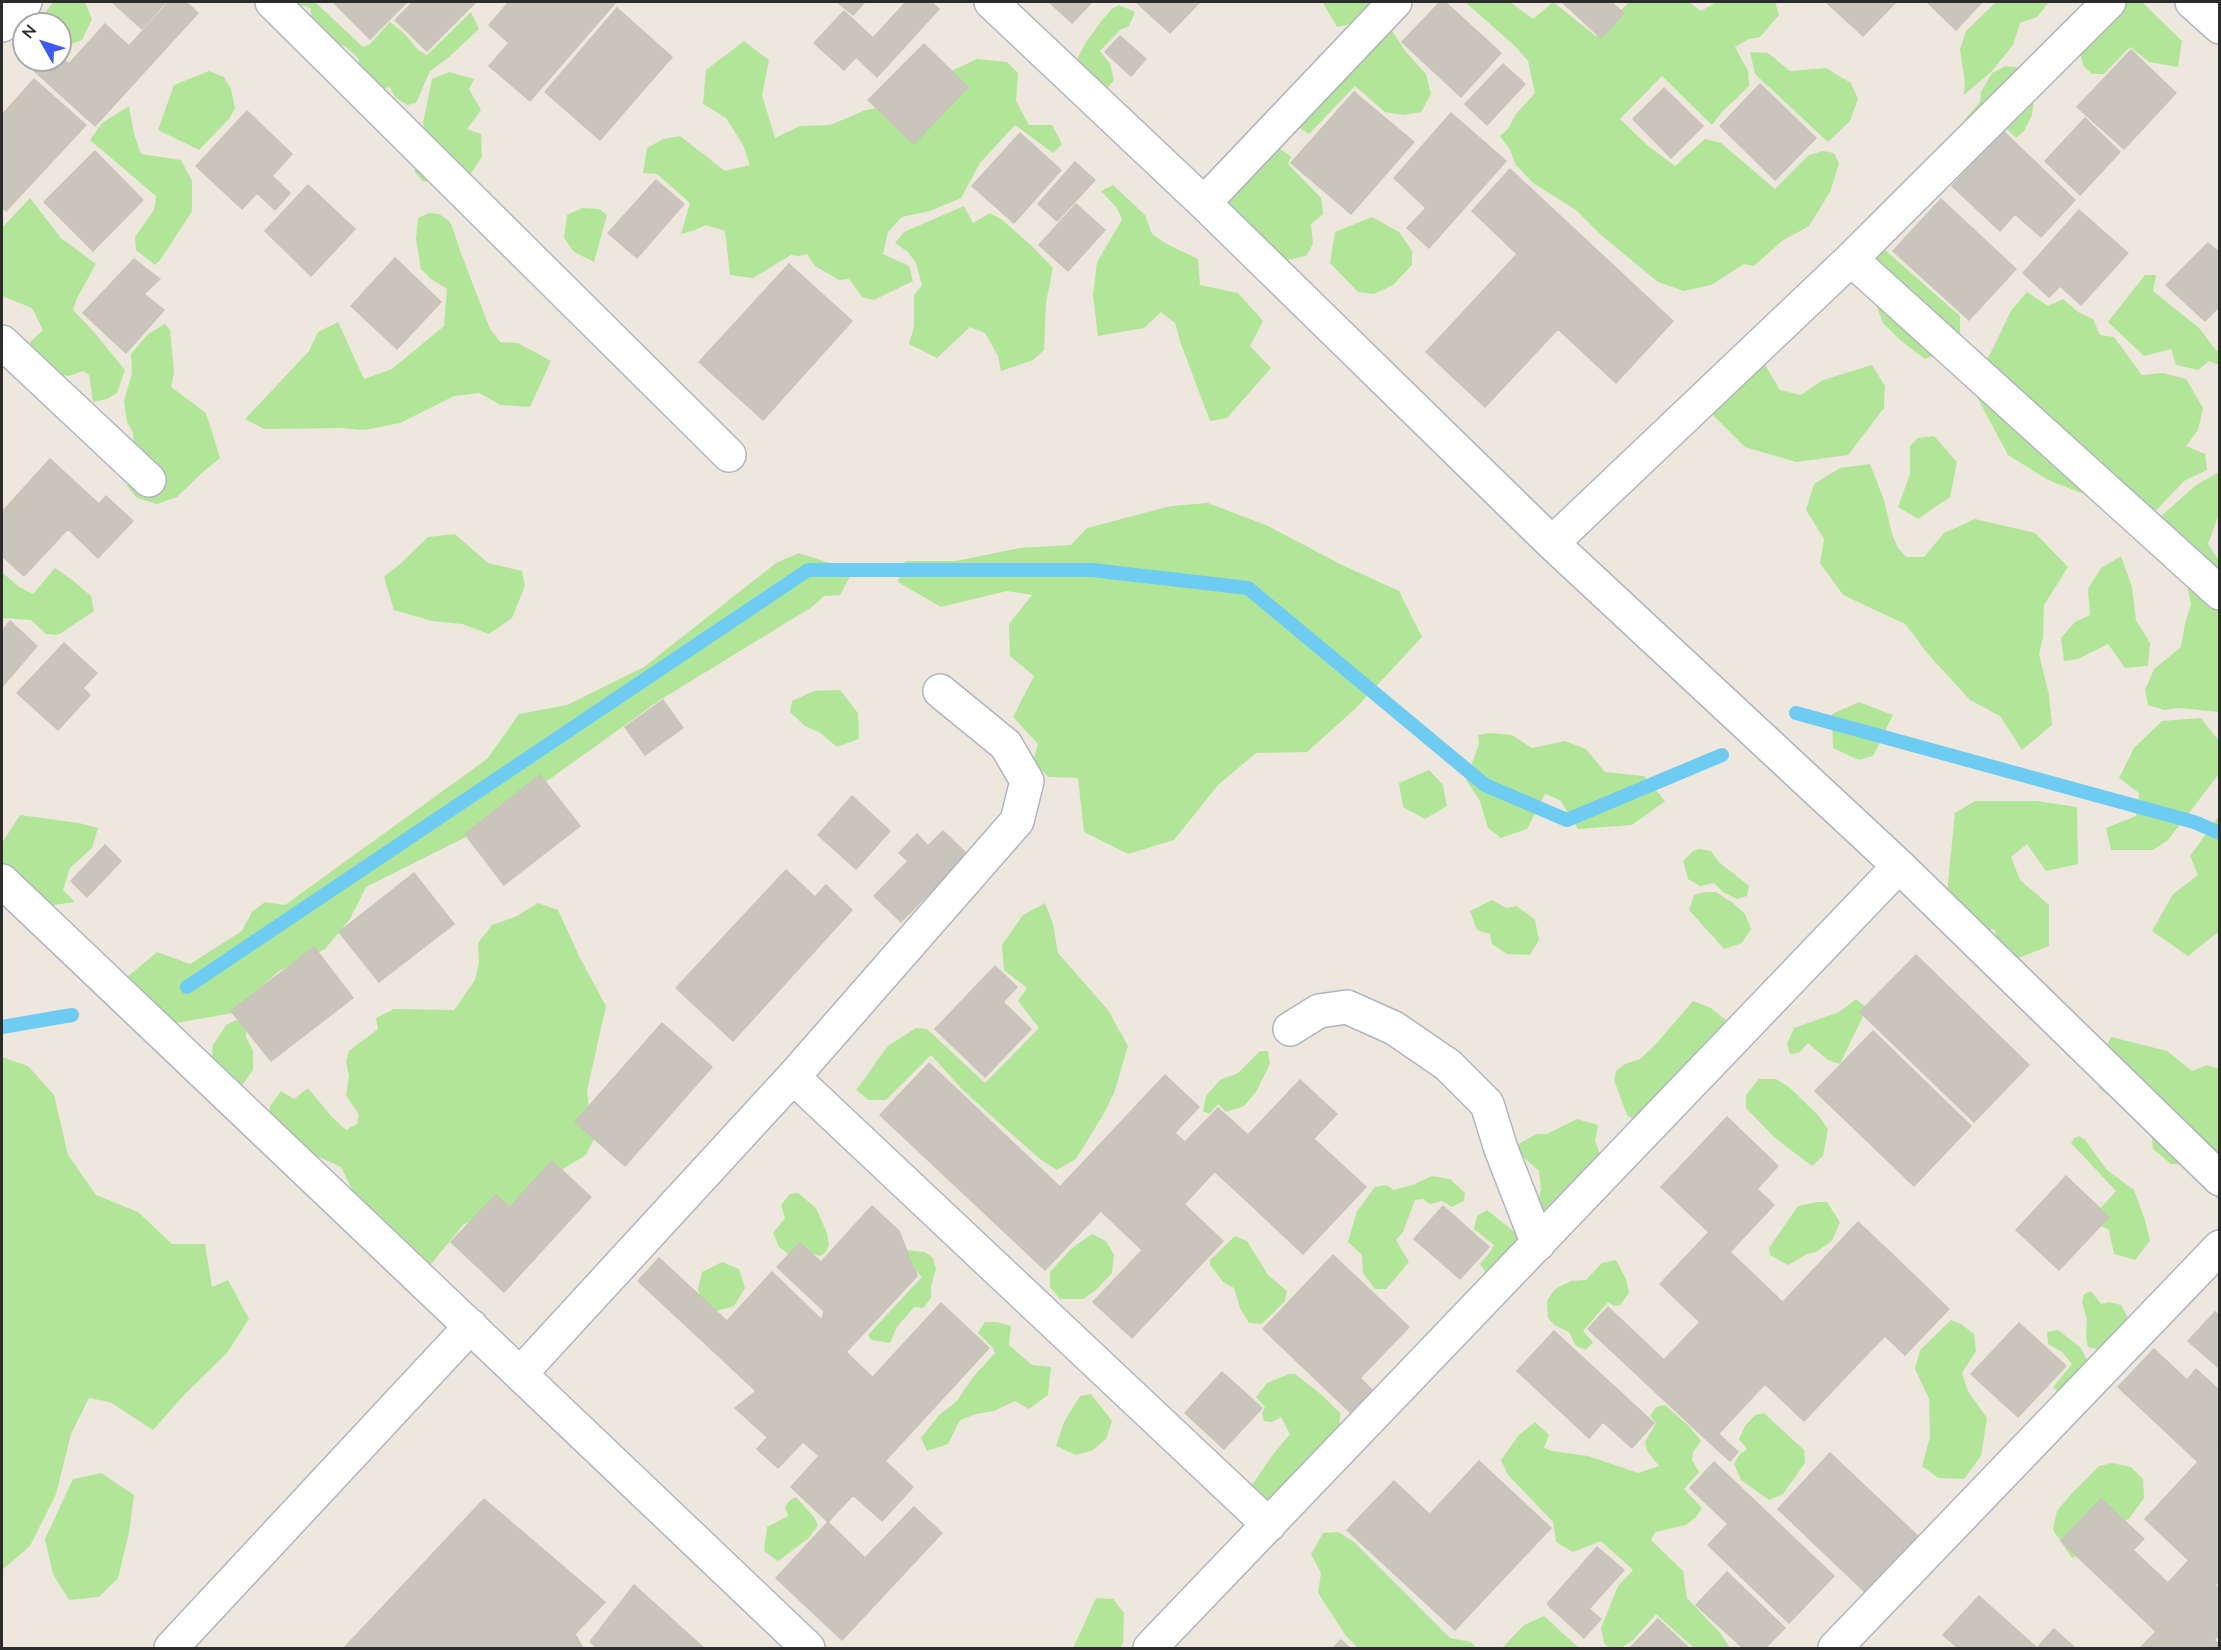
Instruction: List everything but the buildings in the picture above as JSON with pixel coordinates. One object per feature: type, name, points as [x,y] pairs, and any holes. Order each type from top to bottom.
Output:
[{"type":"street","points":[[2,25],[25,2]]},
{"type":"street","points":[[272,2],[729,455]]},
{"type":"street","points":[[991,2],[1204,203],[1552,543],[1899,866],[2220,1179]]},
{"type":"street","points":[[1204,203],[1395,2]]},
{"type":"street","points":[[1552,543],[1851,259],[2109,2]]},
{"type":"street","points":[[2192,2],[2220,27]]},
{"type":"street","points":[[1851,259],[2220,593]]},
{"type":"street","points":[[2,342],[149,480]]},
{"type":"street","points":[[520,1374],[792,1077],[1017,821],[1028,781],[1006,745],[940,692]]},
{"type":"street","points":[[1150,1648],[1899,866]]},
{"type":"street","points":[[2,881],[808,1648]]},
{"type":"street","points":[[1290,1029],[1319,1011],[1347,1006],[1394,1028],[1448,1065],[1486,1104],[1538,1244]]},
{"type":"street","points":[[792,1077],[1269,1525]]},
{"type":"street","points":[[1835,1648],[2220,1247]]},
{"type":"street","points":[[171,1648],[471,1326]]},
{"type":"green space","points":[[53,2],[85,2],[92,19],[82,40],[72,44],[72,12],[46,12]]},
{"type":"green space","points":[[276,2],[315,2],[363,47],[369,45],[390,22],[405,34],[418,50],[427,55],[471,12],[479,29],[448,58],[430,71],[416,103],[407,105],[395,97],[390,87],[379,90],[359,68],[359,59],[346,47],[334,42],[312,25],[311,9],[306,6]]},
{"type":"green space","points":[[1319,2],[1380,2],[1363,21],[1337,27],[1323,3]]},
{"type":"green space","points":[[1465,2],[1510,2],[1533,19],[1553,2],[1596,36],[1629,2],[1689,2],[1701,11],[1716,2],[1775,2],[1779,15],[1760,37],[1749,39],[1735,47],[1748,71],[1749,86],[1712,125],[1662,76],[1620,119],[1647,145],[1675,166],[1705,139],[1721,143],[1775,189],[1809,155],[1823,151],[1834,153],[1839,163],[1830,192],[1809,226],[1782,241],[1754,266],[1744,264],[1711,285],[1684,291],[1658,282],[1601,235],[1576,210],[1533,183],[1516,165],[1510,150],[1500,136],[1535,93],[1528,61],[1515,46]]},
{"type":"green space","points":[[1996,2],[2049,2],[2037,17],[2020,23],[2013,45],[1992,71],[1964,95],[1965,83],[1960,49],[1966,31]]},
{"type":"green space","points":[[2093,2],[2142,2],[2182,41],[2178,67],[2149,62],[2130,47],[2104,74],[2092,74],[2083,65],[2080,53]]},
{"type":"green space","points":[[1119,5],[1135,12],[1129,26],[1120,30],[1100,51],[1110,64],[1114,80],[1104,92],[1074,65],[1086,42],[1103,19]]},
{"type":"green space","points":[[1382,25],[1393,32],[1406,52],[1426,74],[1431,94],[1421,112],[1404,115],[1385,112],[1355,86],[1309,134],[1300,128],[1307,113]]},
{"type":"green space","points":[[744,41],[769,60],[762,95],[775,138],[800,126],[830,125],[866,110],[903,103],[951,71],[977,59],[1007,62],[1018,73],[1016,101],[1029,125],[1052,125],[1062,144],[1053,153],[1015,125],[980,163],[961,198],[930,211],[902,217],[888,232],[883,254],[909,266],[913,281],[874,300],[862,297],[849,279],[839,280],[815,266],[807,254],[791,255],[753,278],[730,275],[725,231],[706,225],[681,234],[690,203],[657,174],[643,173],[647,148],[663,139],[680,136],[725,171],[750,165],[743,145],[726,118],[703,104],[706,70]]},
{"type":"green space","points":[[1750,52],[1768,53],[1790,71],[1826,68],[1851,83],[1858,99],[1850,121],[1828,142],[1755,74]]},
{"type":"green space","points":[[2006,66],[2023,68],[2035,91],[2032,115],[2024,131],[2016,138],[2004,126],[1968,128],[1965,119],[1980,102],[1981,92],[1992,73]]},
{"type":"green space","points":[[209,71],[224,77],[231,89],[235,108],[229,119],[199,150],[158,130],[174,85]]},
{"type":"green space","points":[[449,72],[474,79],[469,89],[481,110],[467,129],[481,134],[482,157],[458,193],[444,185],[423,181],[414,171],[429,143],[423,123],[432,79]]},
{"type":"green space","points":[[129,106],[134,134],[141,154],[181,160],[192,181],[192,211],[155,265],[136,250],[135,237],[154,210],[156,196],[90,140],[102,123]]},
{"type":"green space","points":[[1274,144],[1291,157],[1288,164],[1321,198],[1323,214],[1311,224],[1313,244],[1306,256],[1279,262],[1223,209],[1231,192]]},
{"type":"green space","points":[[1113,185],[1145,215],[1152,234],[1198,259],[1200,285],[1238,293],[1263,321],[1250,346],[1271,368],[1227,418],[1210,421],[1175,323],[1161,312],[1144,328],[1098,336],[1093,295],[1097,262],[1122,220],[1117,208],[1101,191]]},
{"type":"green space","points":[[30,198],[61,238],[96,264],[73,310],[125,370],[117,393],[107,399],[93,402],[89,375],[83,371],[69,376],[53,373],[36,360],[30,342],[43,330],[32,308],[2,296],[2,228]]},
{"type":"green space","points":[[964,206],[973,223],[990,213],[1001,219],[1053,268],[1046,302],[1044,350],[1033,360],[1001,371],[998,356],[985,333],[970,327],[937,358],[909,344],[914,327],[914,295],[922,285],[916,263],[908,252],[895,243],[904,232]]},
{"type":"green space","points":[[582,208],[599,209],[607,215],[594,262],[574,252],[564,238],[567,215]]},
{"type":"green space","points":[[429,213],[439,214],[452,226],[490,329],[500,342],[518,343],[551,361],[530,407],[501,405],[479,393],[454,396],[400,423],[364,430],[264,429],[245,419],[309,351],[318,332],[338,322],[364,379],[392,369],[444,326],[447,289],[431,279],[421,269],[416,239],[418,218]]},
{"type":"green space","points":[[1372,217],[1399,232],[1412,251],[1412,265],[1393,285],[1374,294],[1358,292],[1330,263],[1335,232]]},
{"type":"green space","points":[[1871,228],[1886,237],[1885,250],[1960,316],[1960,333],[1951,348],[1925,359],[1900,340],[1883,323],[1875,302]]},
{"type":"green space","points":[[2145,275],[2156,275],[2153,291],[2199,328],[2219,351],[2219,365],[2209,361],[2198,370],[2176,365],[2171,349],[2144,356],[2108,322]]},
{"type":"green space","points":[[2027,292],[2048,306],[2063,299],[2078,312],[2093,319],[2100,335],[2114,337],[2142,375],[2163,373],[2186,379],[2203,408],[2198,430],[2186,446],[2205,454],[2207,470],[2184,481],[2148,519],[2048,480],[2008,455],[1970,384],[1990,354],[2011,311]]},
{"type":"green space","points":[[165,324],[170,330],[174,372],[171,387],[206,413],[220,458],[177,497],[157,504],[137,498],[127,486],[135,455],[133,433],[127,422],[124,401],[132,373],[131,354],[148,334]]},
{"type":"green space","points":[[1761,358],[1780,390],[1801,395],[1823,380],[1872,365],[1885,386],[1884,408],[1848,455],[1796,462],[1745,447],[1711,413]]},
{"type":"green space","points":[[1934,436],[1957,462],[1950,497],[1918,519],[1898,507],[1910,474],[1910,446],[1918,438]]},
{"type":"green space","points":[[1870,464],[1884,500],[1892,534],[1898,548],[1906,557],[1924,557],[1944,533],[1975,519],[2035,533],[2068,567],[2044,605],[2043,637],[2039,654],[2049,695],[2052,725],[2022,750],[2000,716],[1970,700],[1928,654],[1905,624],[1843,595],[1820,563],[1824,539],[1806,510],[1814,484],[1840,468]]},
{"type":"green space","points":[[2219,472],[2219,514],[2208,544],[2219,561],[2219,712],[2179,708],[2164,710],[2148,705],[2145,690],[2154,669],[2181,647],[2191,605],[2187,584],[2149,527],[2195,486]]},
{"type":"green space","points":[[1208,503],[1268,526],[1342,565],[1399,591],[1422,637],[1356,708],[1307,752],[1256,753],[1218,785],[1174,840],[1128,854],[1084,832],[1078,778],[1048,777],[1033,761],[1038,744],[1013,717],[1034,676],[1010,656],[1009,624],[1032,595],[1007,591],[941,607],[898,582],[905,561],[956,561],[1020,548],[1071,545],[1087,528],[1171,506]]},
{"type":"green space","points":[[455,534],[488,563],[522,571],[525,586],[512,618],[489,634],[462,624],[432,621],[394,610],[384,577],[428,537]]},
{"type":"green space","points":[[799,553],[839,566],[855,567],[840,595],[824,596],[812,607],[660,700],[486,827],[366,887],[350,919],[325,949],[279,971],[233,1013],[165,1025],[120,983],[157,952],[190,964],[242,931],[252,912],[265,902],[285,905],[487,759],[519,714],[567,705],[644,667],[776,563]]},
{"type":"green space","points":[[2121,556],[2132,587],[2136,620],[2150,643],[2148,666],[2125,668],[2108,644],[2078,659],[2064,661],[2061,638],[2075,622],[2090,615],[2088,589],[2101,568]]},
{"type":"green space","points":[[55,568],[91,596],[94,611],[58,635],[46,634],[31,620],[2,618],[2,572],[19,587],[33,594]]},
{"type":"green space","points":[[840,690],[858,713],[859,739],[837,747],[819,732],[805,726],[790,712],[792,701],[814,691]]},
{"type":"green space","points":[[1859,702],[1893,715],[1873,756],[1859,760],[1833,748],[1832,714]]},
{"type":"green space","points":[[2201,718],[2219,741],[2219,774],[2168,840],[2153,850],[2111,850],[2106,828],[2136,816],[2139,793],[2119,778],[2134,748],[2162,721]]},
{"type":"green space","points":[[1491,733],[1512,735],[1532,748],[1565,741],[1586,749],[1605,772],[1644,776],[1665,801],[1632,825],[1578,829],[1560,800],[1545,794],[1527,829],[1501,838],[1488,828],[1480,801],[1466,780],[1479,744],[1478,735]]},
{"type":"green space","points":[[1429,770],[1443,785],[1447,806],[1425,819],[1403,807],[1399,783]]},
{"type":"green space","points":[[1975,801],[2037,801],[2077,807],[2078,864],[2046,871],[2027,844],[2011,857],[2020,880],[2049,905],[2049,946],[2013,960],[1998,948],[1995,930],[1977,927],[1946,903],[1955,813]]},
{"type":"green space","points":[[20,815],[79,823],[98,828],[92,848],[70,868],[63,890],[75,902],[16,910],[2,897],[2,843]]},
{"type":"green space","points":[[2219,816],[2219,935],[2217,933],[2188,956],[2152,931],[2173,894],[2198,875],[2190,856]]},
{"type":"green space","points":[[1700,849],[1711,851],[1719,862],[1749,886],[1747,896],[1737,899],[1723,892],[1714,883],[1700,886],[1688,879],[1683,861],[1693,851]]},
{"type":"green space","points":[[1716,892],[1745,914],[1751,929],[1742,943],[1724,949],[1689,910],[1694,895]]},
{"type":"green space","points":[[1492,900],[1506,908],[1517,906],[1535,920],[1539,940],[1530,955],[1507,954],[1492,944],[1490,934],[1477,930],[1470,911]]},
{"type":"green space","points":[[538,903],[558,910],[606,1006],[587,1091],[589,1110],[598,1131],[586,1155],[558,1172],[533,1205],[464,1224],[426,1270],[367,1220],[341,1167],[299,1148],[268,1119],[270,1106],[281,1091],[294,1099],[308,1088],[346,1130],[357,1124],[359,1115],[346,1095],[349,1076],[346,1061],[349,1051],[378,1029],[376,1018],[394,1009],[454,1010],[475,980],[479,962],[478,943],[492,925],[515,917]]},
{"type":"green space","points":[[1045,903],[1053,924],[1058,953],[1108,1010],[1128,1046],[1114,1093],[1103,1115],[1076,1159],[1057,1170],[1040,1159],[963,1090],[931,1055],[886,1100],[869,1100],[856,1090],[888,1046],[916,1028],[927,1029],[985,1083],[1039,1028],[1018,1001],[1027,988],[1004,970],[1002,945],[1023,915]]},
{"type":"green space","points":[[1856,999],[1867,1008],[1840,1064],[1828,1060],[1808,1043],[1799,1053],[1790,1054],[1787,1044],[1794,1028],[1839,1012]]},
{"type":"green space","points":[[1693,1001],[1711,1008],[1730,1023],[1642,1126],[1627,1115],[1614,1080],[1616,1071],[1625,1064],[1640,1059]]},
{"type":"green space","points":[[236,1020],[246,1025],[246,1037],[253,1051],[253,1070],[243,1084],[225,1084],[212,1058],[213,1045],[226,1025]]},
{"type":"green space","points":[[2111,1037],[2167,1051],[2192,1071],[2207,1065],[2219,1069],[2219,1201],[2207,1186],[2201,1165],[2171,1164],[2153,1149],[2152,1138],[2138,1119],[2099,1088],[2098,1064]]},
{"type":"green space","points":[[1260,1051],[1268,1051],[1270,1064],[1256,1092],[1244,1106],[1226,1112],[1218,1104],[1209,1114],[1203,1111],[1206,1096],[1220,1080],[1238,1073]]},
{"type":"green space","points":[[2,1057],[28,1066],[54,1095],[68,1155],[96,1195],[138,1212],[172,1244],[205,1244],[212,1287],[228,1280],[249,1319],[227,1353],[186,1393],[153,1430],[110,1402],[89,1398],[71,1434],[56,1494],[30,1546],[2,1570]]},
{"type":"green space","points":[[1759,1079],[1776,1079],[1789,1087],[1818,1115],[1828,1129],[1823,1156],[1812,1166],[1775,1138],[1746,1108],[1746,1095]]},
{"type":"green space","points":[[1577,1119],[1598,1125],[1595,1141],[1602,1159],[1552,1220],[1535,1213],[1541,1190],[1539,1171],[1521,1155],[1518,1144],[1537,1134],[1547,1134]]},
{"type":"green space","points":[[2079,1136],[2085,1140],[2107,1170],[2134,1190],[2150,1241],[2135,1260],[2114,1254],[2109,1230],[2099,1225],[2097,1212],[2116,1191],[2071,1143]]},
{"type":"green space","points":[[1432,1176],[1450,1179],[1465,1193],[1464,1201],[1452,1207],[1442,1201],[1430,1204],[1423,1199],[1415,1200],[1403,1232],[1396,1240],[1409,1262],[1386,1289],[1375,1289],[1363,1273],[1362,1255],[1348,1242],[1357,1211],[1375,1187],[1386,1185],[1394,1190],[1413,1185]]},
{"type":"green space","points":[[798,1193],[816,1208],[827,1233],[829,1246],[820,1256],[802,1250],[791,1256],[779,1247],[773,1233],[785,1218],[781,1205],[790,1194]]},
{"type":"green space","points":[[1827,1202],[1840,1222],[1832,1241],[1816,1252],[1807,1254],[1788,1265],[1770,1255],[1769,1248],[1798,1206]]},
{"type":"green space","points":[[1487,1210],[1522,1238],[1488,1276],[1480,1264],[1494,1245],[1474,1229],[1477,1216]]},
{"type":"green space","points":[[1092,1234],[1106,1241],[1114,1255],[1112,1273],[1096,1290],[1083,1299],[1060,1299],[1050,1287],[1050,1272],[1072,1248]]},
{"type":"green space","points":[[1235,1236],[1247,1241],[1268,1275],[1287,1291],[1285,1301],[1262,1324],[1249,1323],[1240,1308],[1234,1288],[1223,1282],[1210,1265],[1210,1260]]},
{"type":"green space","points":[[905,1250],[925,1252],[933,1258],[936,1269],[931,1286],[931,1298],[923,1308],[914,1307],[897,1327],[890,1343],[871,1340],[868,1335],[922,1277],[902,1258]]},
{"type":"green space","points":[[1616,1260],[1626,1279],[1629,1293],[1620,1305],[1614,1306],[1608,1302],[1583,1331],[1593,1342],[1586,1350],[1576,1346],[1569,1332],[1554,1325],[1548,1318],[1547,1301],[1555,1289],[1571,1281],[1586,1280],[1602,1263]]},
{"type":"green space","points":[[722,1262],[739,1269],[745,1288],[734,1306],[714,1312],[702,1304],[698,1290],[702,1272]]},
{"type":"green space","points":[[2091,1291],[2101,1304],[2109,1302],[2121,1305],[2127,1316],[2126,1328],[2101,1350],[2088,1347],[2086,1338],[2087,1320],[2082,1302],[2084,1294]]},
{"type":"green space","points":[[1951,1320],[1974,1334],[1976,1351],[1962,1373],[1968,1391],[1987,1418],[1981,1456],[1964,1479],[1938,1478],[1922,1466],[1930,1437],[1929,1399],[1915,1369],[1920,1350]]},
{"type":"green space","points":[[985,1322],[997,1322],[1011,1326],[1009,1345],[1032,1365],[1051,1367],[1048,1395],[1029,1409],[1015,1401],[994,1411],[960,1420],[948,1444],[927,1451],[921,1438],[939,1415],[956,1402],[974,1376],[995,1353],[978,1333]]},
{"type":"green space","points":[[2058,1330],[2081,1348],[2090,1366],[2066,1401],[2053,1387],[2072,1364],[2062,1352],[2048,1344],[2047,1332]]},
{"type":"green space","points":[[1289,1374],[1295,1374],[1322,1395],[1340,1413],[1339,1437],[1304,1490],[1268,1500],[1252,1485],[1290,1434],[1281,1417],[1272,1422],[1264,1421],[1262,1413],[1265,1407],[1256,1397],[1267,1383]]},
{"type":"green space","points":[[1091,1394],[1112,1421],[1106,1439],[1093,1450],[1076,1455],[1056,1446],[1064,1422],[1080,1396]]},
{"type":"green space","points":[[1665,1405],[1690,1427],[1701,1441],[1693,1452],[1692,1460],[1699,1472],[1684,1489],[1702,1508],[1686,1525],[1655,1532],[1651,1540],[1683,1571],[1687,1598],[1721,1634],[1730,1648],[1694,1648],[1656,1614],[1633,1640],[1621,1648],[1609,1648],[1604,1643],[1601,1628],[1618,1586],[1633,1570],[1601,1541],[1573,1552],[1556,1542],[1553,1522],[1508,1475],[1501,1460],[1519,1435],[1535,1422],[1549,1435],[1544,1448],[1552,1451],[1588,1456],[1638,1473],[1659,1466],[1647,1451],[1645,1442],[1656,1423],[1650,1416],[1656,1407]]},
{"type":"green space","points":[[1764,1413],[1804,1450],[1805,1463],[1783,1494],[1769,1500],[1741,1480],[1734,1464],[1740,1454],[1747,1449],[1739,1439],[1745,1426],[1755,1415]]},
{"type":"green space","points":[[2112,1463],[2131,1467],[2143,1479],[2144,1498],[2129,1519],[2110,1527],[2094,1549],[2072,1558],[2053,1530],[2057,1511],[2099,1466]]},
{"type":"green space","points":[[101,1473],[134,1495],[129,1533],[118,1578],[99,1597],[69,1600],[53,1574],[45,1539],[73,1479]]},
{"type":"green space","points":[[796,1497],[818,1525],[809,1538],[778,1561],[764,1551],[767,1527],[788,1516],[785,1507],[790,1500]]},
{"type":"green space","points":[[1338,1532],[1353,1541],[1450,1638],[1471,1642],[1477,1648],[1358,1648],[1346,1636],[1318,1593],[1321,1573],[1311,1554],[1323,1533]]},
{"type":"green space","points":[[1096,1598],[1113,1599],[1124,1613],[1123,1643],[1120,1648],[1073,1648]]},
{"type":"green space","points":[[1544,1616],[1579,1648],[1502,1648],[1524,1625]]},
{"type":"waterway","points":[[187,987],[808,570],[1092,570],[1248,588],[1485,785],[1567,820],[1722,755]]},
{"type":"waterway","points":[[1796,713],[2194,822],[2220,833]]},
{"type":"waterway","points":[[2,1027],[72,1015]]}]
